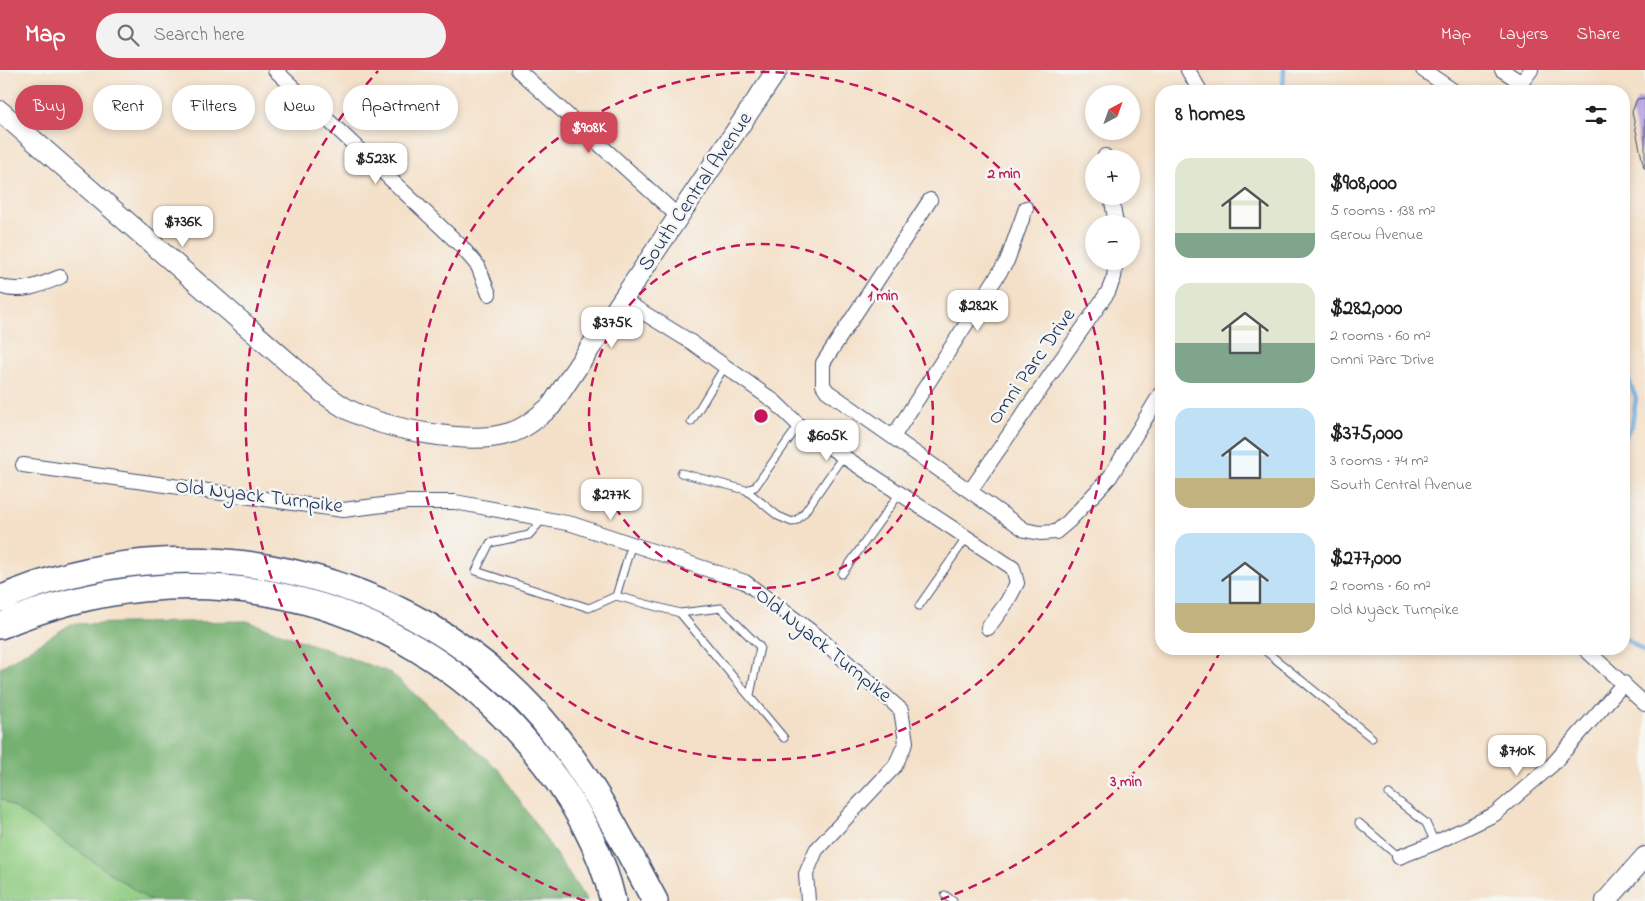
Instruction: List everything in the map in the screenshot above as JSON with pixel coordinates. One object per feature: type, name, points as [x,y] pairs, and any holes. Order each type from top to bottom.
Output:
[{"type":"highway","points":[[0,599],[35,585],[86,570],[138,562],[191,560],[244,563],[296,572],[346,587],[386,603],[418,619],[462,647],[503,680],[541,718],[588,780],[654,901]]},
{"type":"highway","points":[[0,626],[43,610],[91,596],[139,588],[190,586],[240,589],[290,597],[338,611],[375,626],[404,641],[447,668],[487,700],[522,736],[553,776],[576,811],[596,851],[613,901]]},
{"type":"street","points":[[275,70],[460,244],[478,266],[489,294]]},
{"type":"street","points":[[518,70],[679,218]]},
{"type":"street","points":[[1188,70],[1197,85]]},
{"type":"street","points":[[1423,70],[1445,85]]},
{"type":"street","points":[[1502,70],[1516,85]]},
{"type":"street","points":[[1520,85],[1531,70]]},
{"type":"street","name":"South Central Avenue","points":[[0,111],[322,392],[347,409],[372,420],[452,436],[486,438],[512,433],[534,420],[551,406],[679,218],[771,72]]},
{"type":"street","points":[[930,200],[823,363],[823,385],[827,391],[1025,530],[1040,533],[1056,532],[1069,521],[1110,477],[1155,403]]},
{"type":"street","points":[[893,437],[1007,261],[1026,208]]},
{"type":"street","name":"Omni Parc Drive","points":[[970,491],[1108,292],[1115,270]]},
{"type":"street","points":[[0,286],[8,289],[36,287],[60,277]]},
{"type":"street","points":[[623,300],[691,342],[775,402],[799,425],[843,456],[1012,568],[1017,583],[1007,602],[988,628]]},
{"type":"street","name":"Old Nyack Turnpike","points":[[23,465],[343,510],[407,502],[455,502],[542,520],[572,524],[745,582],[816,635],[901,710],[906,742],[895,766],[816,850],[806,874],[808,901]]},
{"type":"street","points":[[1592,655],[1645,704]]},
{"type":"street","points":[[1399,857],[1435,843],[1495,814],[1552,765],[1624,684]]},
{"type":"street","points":[[1606,901],[1645,857]]},
{"type":"lane","points":[[691,422],[725,366]]},
{"type":"lane","points":[[746,490],[755,488],[799,425]]},
{"type":"lane","points":[[681,473],[746,490],[778,516],[792,522],[804,512],[843,456]]},
{"type":"lane","points":[[842,574],[900,493]]},
{"type":"lane","points":[[542,520],[529,535],[490,542],[476,571],[589,608],[616,596],[680,613],[721,608],[760,647],[750,695]]},
{"type":"lane","points":[[919,606],[967,538]]},
{"type":"lane","points":[[616,596],[632,543]]},
{"type":"lane","points":[[680,613],[784,738]]},
{"type":"lane","points":[[1270,655],[1372,738]]},
{"type":"lane","points":[[1389,794],[1426,824],[1435,843]]},
{"type":"lane","points":[[1359,823],[1399,857]]},
{"type":"lane","points":[[945,895],[953,901]]},
{"type":"green space","points":[[247,621],[391,673],[500,771],[587,901],[151,901],[0,798],[0,668],[71,624]]},
{"type":"green space","points":[[0,798],[151,901],[0,901]]},
{"type":"building","points":[[1645,98],[1644,168],[1632,112],[1637,99]]},
{"type":"waterway","points":[[1283,85],[1284,70]]},
{"type":"waterway","points":[[1630,384],[1636,398],[1630,428]]},
{"type":"waterway","points":[[1630,641],[1645,652]]}]
